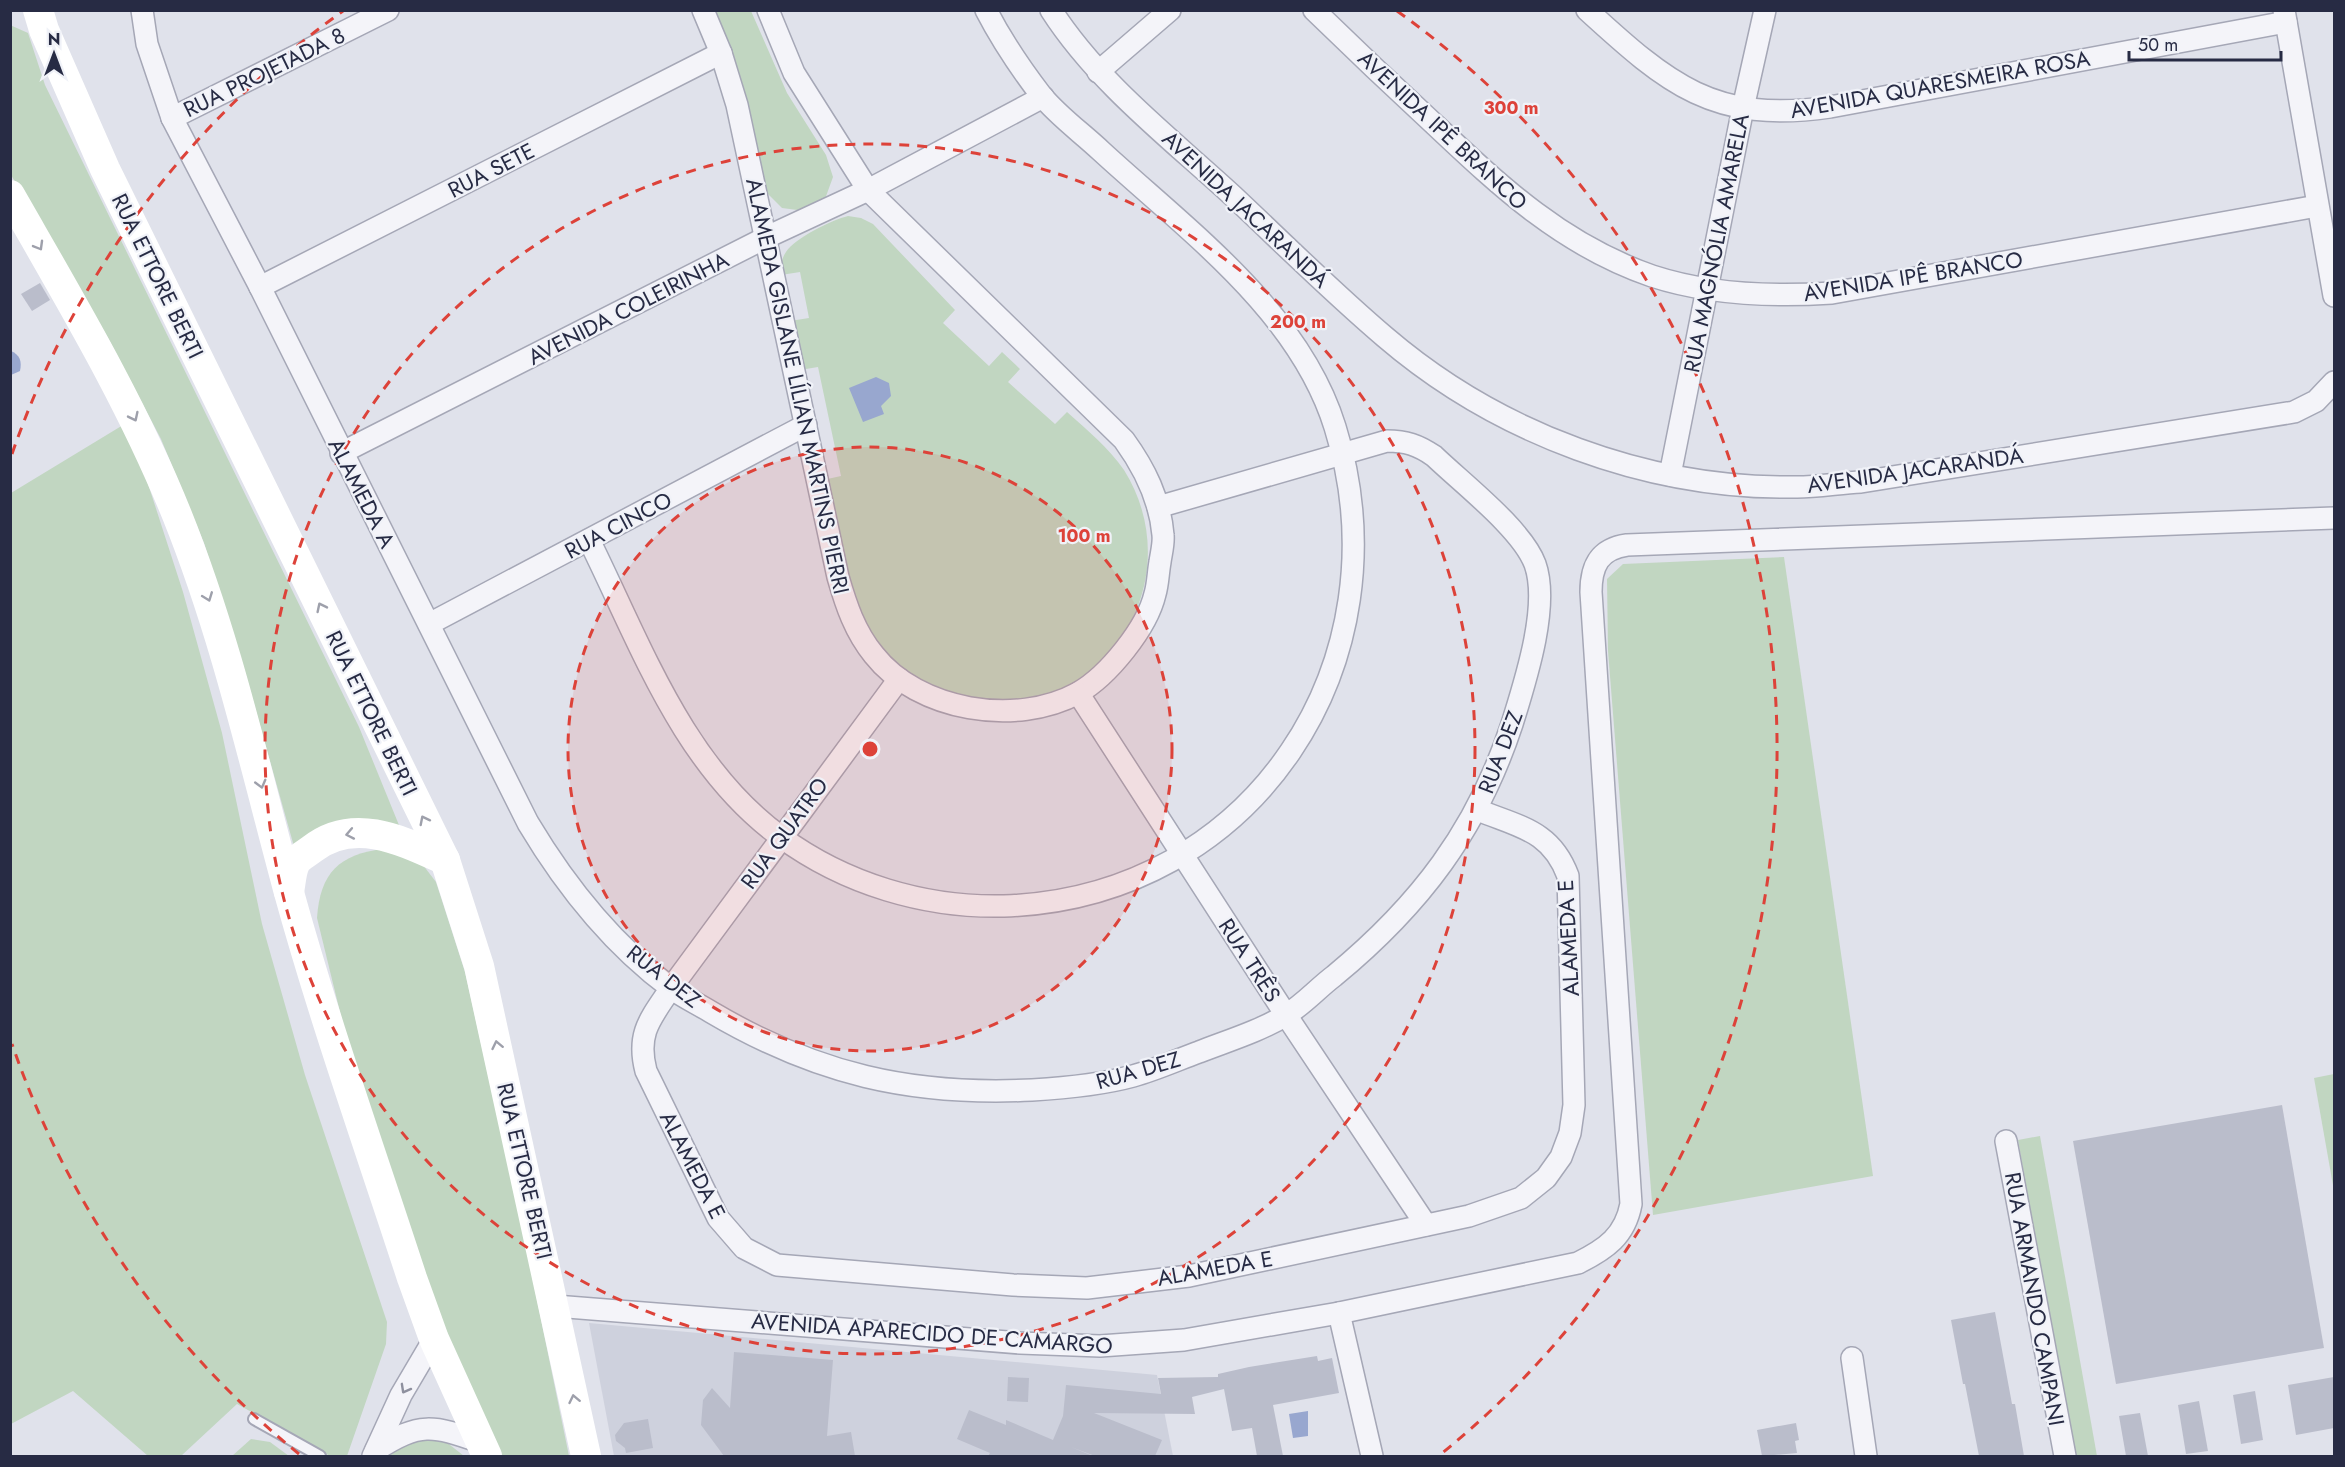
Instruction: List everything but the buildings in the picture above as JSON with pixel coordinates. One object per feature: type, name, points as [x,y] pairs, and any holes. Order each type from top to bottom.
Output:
[{"type":"street","name":"RUA ETTORE BERTI","points":[[38,10],[44,30],[105,169],[445,860],[479,966],[555,1306],[585,1456]]},
{"type":"street","name":"ALAMEDA A","points":[[142,10],[147,44],[172,118],[260,287],[528,823],[554,866]]},
{"type":"street","name":"RUA PROJETADA 8","points":[[172,118],[388,10]]},
{"type":"street","name":"ALAMEDA GISLANE LÍLIAN MARTINS PIERRI","points":[[703,10],[721,53],[737,105],[846,605],[858,632],[874,656],[899,679],[927,695],[965,707],[1000,712],[1034,707],[1078,693],[1102,675],[1123,652],[1142,623],[1155,596],[1163,538],[1158,507],[1140,463],[1124,440],[868,190],[794,74],[768,10]]},
{"type":"street","points":[[589,540],[678,719],[700,754],[740,802],[780,837],[825,865],[874,886],[925,900],[978,907],[1031,905],[1084,896],[1134,879],[1182,855],[1229,821],[1270,780],[1304,733],[1330,681],[1347,626],[1355,568],[1353,510],[1334,422],[1304,356],[1274,315],[1238,278],[1043,97],[986,10]]},
{"type":"street","name":"AVENIDA JACARANDÁ","points":[[1051,10],[1098,72],[1385,338],[1449,385],[1517,424],[1594,455],[1670,475],[1734,484],[1797,487],[1861,482],[2294,412],[2306,408],[2331,387]]},
{"type":"street","points":[[1098,72],[1170,10]]},
{"type":"street","name":"AVENIDA IPÊ BRANCO","points":[[1314,10],[1503,189],[1549,225],[1599,254],[1642,271],[1707,289],[1772,297],[1832,294],[2318,206]]},
{"type":"street","name":"AVENIDA QUARESMEIRA ROSA","points":[[1587,10],[1642,60],[1672,82],[1706,98],[1743,108],[1801,111],[2285,16]]},
{"type":"street","name":"RUA MAGNÓLIA AMARELA","points":[[1670,475],[1743,108],[1765,10]]},
{"type":"street","points":[[2285,16],[2334,296]]},
{"type":"street","name":"RUA SETE","points":[[260,287],[721,53]]},
{"type":"street","name":"AVENIDA COLEIRINHA","points":[[341,453],[767,237],[868,190],[1043,97]]},
{"type":"street","points":[[10,195],[103,356],[135,418],[177,513],[212,607],[229,661],[289,892],[397,1233],[434,1338],[484,1449]]},
{"type":"street","name":"RUA CINCO","points":[[429,624],[806,425]]},
{"type":"street","name":"RUA DEZ","points":[[554,866],[612,935],[671,988],[742,1030],[819,1064],[867,1079],[922,1088],[990,1092],[1074,1087],[1134,1076],[1286,1015],[1354,959],[1400,915],[1440,868],[1478,810],[1508,735],[1528,675],[1540,602],[1539,578],[1521,539],[1434,456],[1404,441],[1387,441],[1158,507]]},
{"type":"street","name":"AVENIDA APARECIDO DE CAMARGO","points":[[555,1306],[1100,1346],[1184,1340],[1339,1313],[1578,1263],[1600,1252],[1618,1238],[1631,1204],[1591,592],[1591,573],[1608,551],[1628,545],[2334,518]]},
{"type":"street","name":"RUA QUATRO","points":[[671,988],[780,837],[899,679]]},
{"type":"street","name":"RUA TRÊS","points":[[1078,693],[1286,1015],[1426,1225]]},
{"type":"street","name":"ALAMEDA E","points":[[671,988],[648,1021],[642,1037],[642,1054],[646,1071],[718,1218],[744,1248],[777,1264],[1013,1285],[1087,1288],[1189,1276],[1469,1216],[1521,1198],[1546,1178],[1562,1157],[1570,1133],[1574,1105],[1568,876],[1562,859],[1544,838],[1478,810]]},
{"type":"street","points":[[289,892],[295,863],[319,843],[349,833],[364,832],[395,838],[445,860]]},
{"type":"street","name":"RUA ARMANDO CAMPANI","points":[[2006,1141],[2065,1456]]},
{"type":"street","points":[[1339,1313],[1371,1456]]},
{"type":"street","points":[[374,1453],[401,1395],[434,1338]]},
{"type":"street","points":[[1852,1358],[1866,1456]]},
{"type":"street","points":[[374,1453],[403,1432],[424,1428],[452,1432],[484,1449]]},
{"type":"lane","points":[[254,1419],[320,1456]]},
{"type":"shaded area","points":[[589,1323],[1157,1375],[1173,1456],[614,1456]]},
{"type":"green space","points":[[708,11],[751,11],[787,93],[826,155],[833,177],[825,199],[805,211],[782,208],[766,192]]},
{"type":"green space","points":[[10,25],[28,33],[45,85],[359,727],[401,830],[295,850],[243,665],[204,543],[161,439],[108,338],[11,175]]},
{"type":"green space","points":[[848,216],[861,218],[873,224],[955,310],[943,323],[989,366],[1002,352],[1020,369],[1008,382],[1055,424],[1067,412],[1112,454],[1124,470],[1141,507],[1148,545],[1145,582],[1133,618],[1113,649],[1086,674],[1052,693],[989,705],[921,685],[909,678],[894,664],[869,637],[858,621],[823,480],[841,476],[818,367],[800,370],[790,321],[809,318],[800,272],[781,275],[783,257],[797,241],[814,230]]},
{"type":"green space","points":[[128,422],[183,592],[222,733],[262,924],[305,1075],[387,1322],[386,1344],[347,1456],[330,1456],[237,1404],[181,1456],[148,1456],[73,1391],[11,1424],[11,493]]},
{"type":"green space","points":[[1784,557],[1873,1176],[1653,1215],[1608,651],[1607,579],[1623,564]]},
{"type":"green space","points":[[384,849],[423,865],[436,882],[465,972],[521,1222],[569,1456],[500,1456],[439,1321],[350,1053],[317,918],[319,902],[322,889],[335,868],[355,856]]},
{"type":"green space","points":[[2334,1074],[2334,1191],[2314,1078]]},
{"type":"green space","points":[[2040,1136],[2097,1456],[2074,1456],[2018,1140]]},
{"type":"green space","points":[[429,1437],[445,1441],[464,1456],[388,1456],[398,1446]]},
{"type":"green space","points":[[251,1439],[270,1442],[289,1456],[232,1456]]},
{"type":"water","points":[[11,351],[18,356],[21,364],[20,371],[11,375]]},
{"type":"water","points":[[876,377],[889,383],[891,396],[881,406],[884,414],[863,422],[849,388]]},
{"type":"water","points":[[1308,1411],[1308,1436],[1293,1438],[1289,1414]]}]
